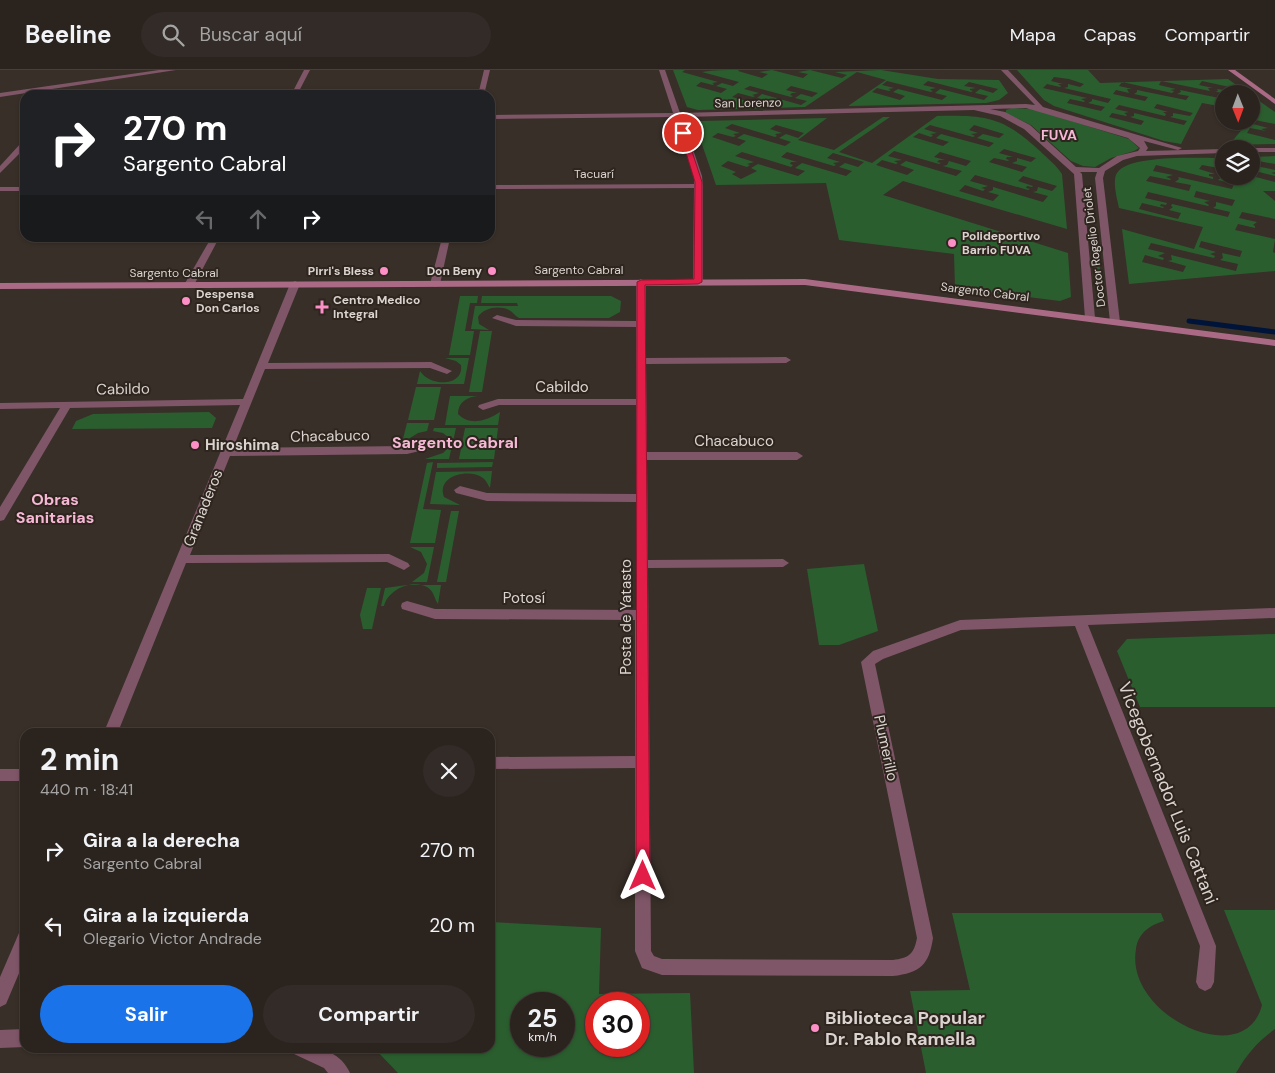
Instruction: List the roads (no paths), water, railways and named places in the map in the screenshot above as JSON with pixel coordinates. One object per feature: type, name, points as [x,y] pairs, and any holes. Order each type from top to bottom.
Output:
[{"type":"main road","points":[[1231,70],[1275,102]]},
{"type":"main road","name":"Sargento Cabral","points":[[0,286],[641,282],[818,283],[1275,343]]},
{"type":"street","points":[[34,90],[173,70]]},
{"type":"street","points":[[297,90],[307,70]]},
{"type":"street","points":[[482,90],[487,70]]},
{"type":"street","points":[[662,70],[695,168],[699,186],[698,282]]},
{"type":"street","points":[[1004,70],[1020,95],[1042,109]]},
{"type":"street","points":[[75,90],[81,83]]},
{"type":"street","points":[[0,95],[20,92]]},
{"type":"street","points":[[1004,109],[1020,95]]},
{"type":"street","points":[[1004,109],[1026,106],[1042,109],[1176,148],[1208,152]]},
{"type":"street","name":"San Lorenzo","points":[[495,117],[677,116],[976,108],[1004,109]]},
{"type":"street","points":[[1004,109],[1035,133],[1074,169],[1101,170],[1120,158],[1138,154],[1215,152]]},
{"type":"street","points":[[1131,136],[1143,145],[1143,152],[1138,154]]},
{"type":"street","points":[[0,171],[20,149]]},
{"type":"street","points":[[1260,150],[1275,150]]},
{"type":"street","name":"Doctor Rogelio Driolet","points":[[1074,169],[1078,174],[1095,249],[1115,322]]},
{"type":"street","name":"Doctor Rogelio Driolet","points":[[1090,318],[1098,178],[1101,170]]},
{"type":"street","name":"Tacuarí","points":[[495,187],[699,186]]},
{"type":"street","points":[[0,189],[20,189]]},
{"type":"street","points":[[189,285],[213,242]]},
{"type":"street","points":[[435,284],[445,242]]},
{"type":"street","name":"Posta de Yatasto","points":[[641,282],[643,951]]},
{"type":"street","name":"Granaderos","points":[[113,728],[295,284]]},
{"type":"street","points":[[498,318],[516,323],[641,324]]},
{"type":"street","points":[[641,361],[786,360]]},
{"type":"street","points":[[262,366],[431,366],[447,371]]},
{"type":"street","name":"Cabildo","points":[[0,406],[246,402]]},
{"type":"street","name":"Cabildo","points":[[483,407],[498,402],[642,402]]},
{"type":"street","points":[[0,517],[67,405]]},
{"type":"street","name":"Chacabuco","points":[[226,452],[407,450],[433,445]]},
{"type":"street","name":"Chacabuco","points":[[642,456],[797,456]]},
{"type":"street","points":[[460,490],[487,497],[642,498]]},
{"type":"street","points":[[182,559],[389,558],[404,566]]},
{"type":"street","points":[[642,564],[783,563]]},
{"type":"street","name":"Potosí","points":[[407,606],[435,614],[642,615]]},
{"type":"street","name":"Plumerillo","points":[[643,951],[648,962],[662,967],[893,968],[905,967],[916,963],[923,952],[925,938],[868,662],[878,655],[960,625],[1275,613]]},
{"type":"street","name":"Vicegobernador Luis Cattani","points":[[1079,620],[1208,946],[1205,982]]},
{"type":"street","points":[[495,763],[643,762]]},
{"type":"street","points":[[0,775],[20,775]]},
{"type":"street","points":[[0,998],[20,951]]},
{"type":"street","points":[[0,1039],[20,1038]]},
{"type":"street","points":[[311,1053],[330,1062],[341,1073]]},
{"type":"waterway","points":[[1189,321],[1275,332]]},
{"type":"place","name":"Polideportivo Barrio FUVA","points":[[952,243]]},
{"type":"place","name":"Pirri's Bless","points":[[384,271]]},
{"type":"place","name":"Don Beny","points":[[492,271]]},
{"type":"place","name":"Despensa Don Carlos","points":[[186,301]]},
{"type":"place","name":"Centro Medico Integral","points":[[322,307]]},
{"type":"place","name":"Hiroshima","points":[[195,445]]},
{"type":"place","name":"Biblioteca Popular Dr. Pablo Ramella","points":[[815,1028]]},
{"type":"district","name":"FUVA","points":[[1059,135]]},
{"type":"district","name":"Sargento Cabral","points":[[455,442]]},
{"type":"district","name":"Obras Sanitarias","points":[[55,508]]}]
